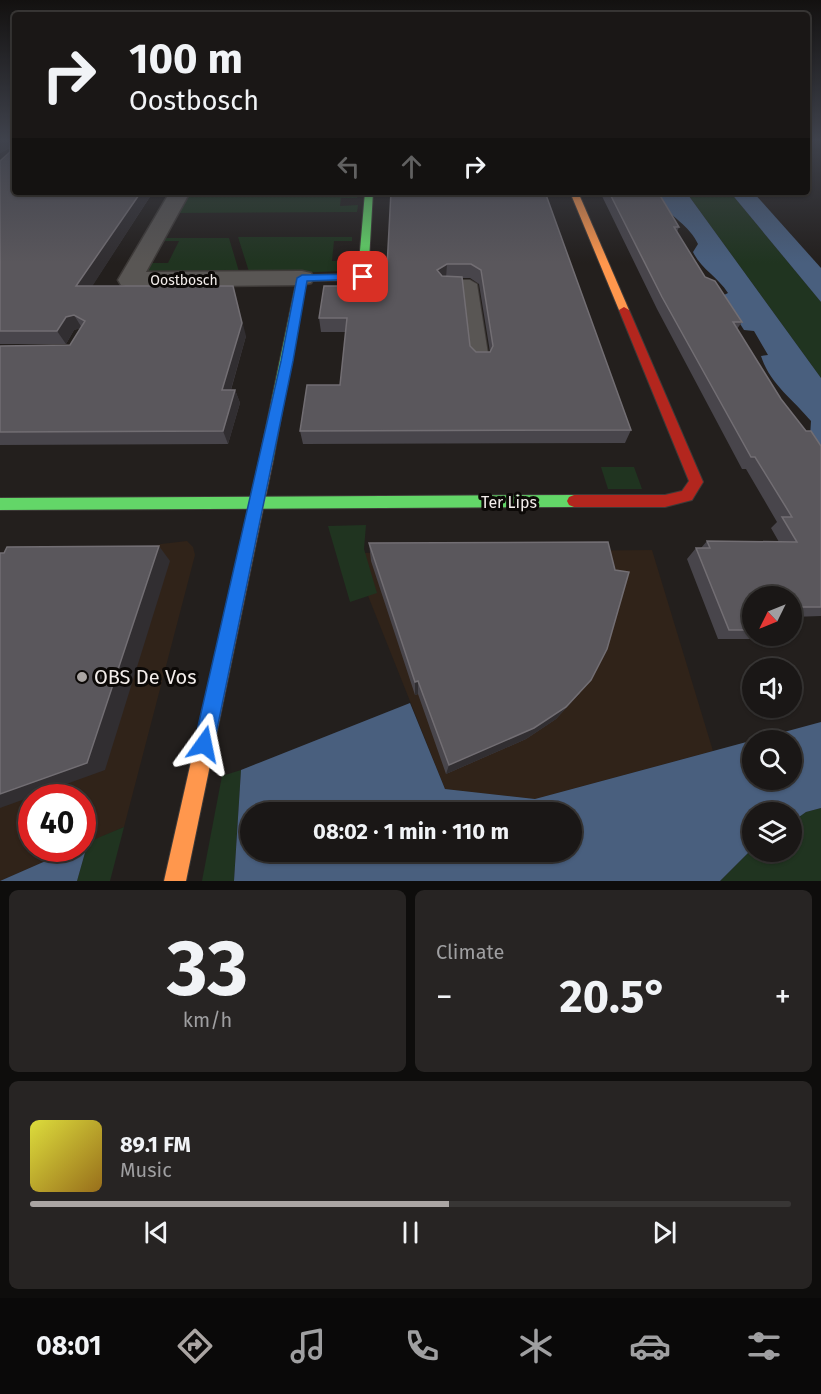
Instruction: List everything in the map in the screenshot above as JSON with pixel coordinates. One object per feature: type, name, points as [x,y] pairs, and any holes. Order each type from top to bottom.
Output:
[{"type":"street","name":"Oostbosch","points":[[178,195],[123,284],[363,277]]},
{"type":"street","points":[[363,277],[369,195]]},
{"type":"street","name":"Ter Lips","points":[[0,504],[665,501],[687,496],[696,482],[575,195]]},
{"type":"street","points":[[175,881],[302,278]]},
{"type":"lane","name":"Oostbosch","points":[[363,277],[377,284]]},
{"type":"lane","points":[[446,284],[470,284],[480,360]]},
{"type":"shaded area","name":"OBS De Vos","points":[[187,541],[193,547],[195,555],[124,827],[96,839],[96,784],[18,784],[18,862],[43,862],[0,881],[0,556],[130,556],[161,544]]},
{"type":"shaded area","points":[[652,550],[713,751],[535,799],[445,789],[351,553]]},
{"type":"green space","points":[[186,195],[357,195],[357,198],[341,198],[340,206],[358,205],[357,212],[176,213]]},
{"type":"green space","points":[[688,195],[732,195],[821,302],[821,378]]},
{"type":"green space","points":[[238,237],[352,237],[352,241],[334,241],[332,261],[350,261],[343,271],[250,275]]},
{"type":"green space","points":[[163,238],[229,238],[240,275],[155,274],[148,270],[147,263],[168,263],[179,241],[160,241]]},
{"type":"green space","points":[[601,467],[634,467],[642,489],[608,489]]},
{"type":"green space","points":[[366,525],[364,549],[377,593],[350,602],[328,526]]},
{"type":"green space","points":[[241,770],[234,881],[202,881],[222,776]]},
{"type":"green space","points":[[821,808],[821,881],[720,881],[742,859],[742,862],[802,862],[802,815]]},
{"type":"green space","points":[[124,827],[110,881],[77,881],[82,862],[96,862],[96,839]]},
{"type":"water","points":[[660,195],[688,195],[821,378],[821,461],[810,437],[811,421],[770,375],[761,356],[768,355],[754,331],[744,330],[722,296],[728,293],[696,258],[693,252],[698,244],[694,237],[659,201]]},
{"type":"water","points":[[732,195],[756,195],[821,268],[821,302]]},
{"type":"water","points":[[410,703],[445,789],[535,799],[742,743],[742,790],[802,790],[802,730],[791,730],[821,722],[821,808],[802,815],[802,802],[742,802],[742,859],[720,881],[234,881],[241,770]]},
{"type":"water","points":[[43,862],[82,862],[77,881],[0,881]]},
{"type":"building","points":[[0,181],[12,181],[12,195],[139,195],[76,286],[233,286],[242,323],[222,390],[235,390],[223,431],[0,432],[0,346],[70,345],[85,321],[74,315],[66,317],[57,331],[0,331]]},
{"type":"building","points":[[391,195],[546,195],[631,430],[300,431],[307,385],[340,385],[347,318],[319,318],[324,286],[386,286]],"holes":[[[447,264],[471,264],[481,270],[493,346],[490,352],[476,352],[470,346],[462,277],[442,276],[437,270]]]},
{"type":"building","points":[[611,195],[660,195],[679,227],[674,227],[705,277],[715,281],[742,322],[733,322],[781,399],[806,431],[811,431],[821,446],[821,607],[802,607],[802,586],[742,586],[742,630],[729,630],[696,548],[710,548],[707,541],[797,542],[782,517],[792,517],[755,457],[751,457],[662,297]]},
{"type":"building","points":[[608,542],[615,570],[629,572],[607,649],[591,680],[566,707],[534,728],[449,765],[418,681],[415,682],[369,543]]},
{"type":"building","points":[[159,546],[87,763],[28,784],[18,784],[18,788],[0,794],[0,553],[4,553],[7,547]]},
{"type":"traffic: fast","points":[[266,461],[302,278],[363,277],[369,195]]},
{"type":"traffic: fast","points":[[0,504],[574,501]]},
{"type":"traffic: slow","points":[[575,195],[624,310]]},
{"type":"traffic: slow","points":[[175,881],[266,461]]},
{"type":"traffic: jam","points":[[574,501],[665,501],[687,496],[696,482],[624,310]]},
{"type":"place","name":"OBS De Vos","points":[[82,677]]},
{"type":"route","points":[[204,744],[287,361],[302,278],[363,277]]}]
